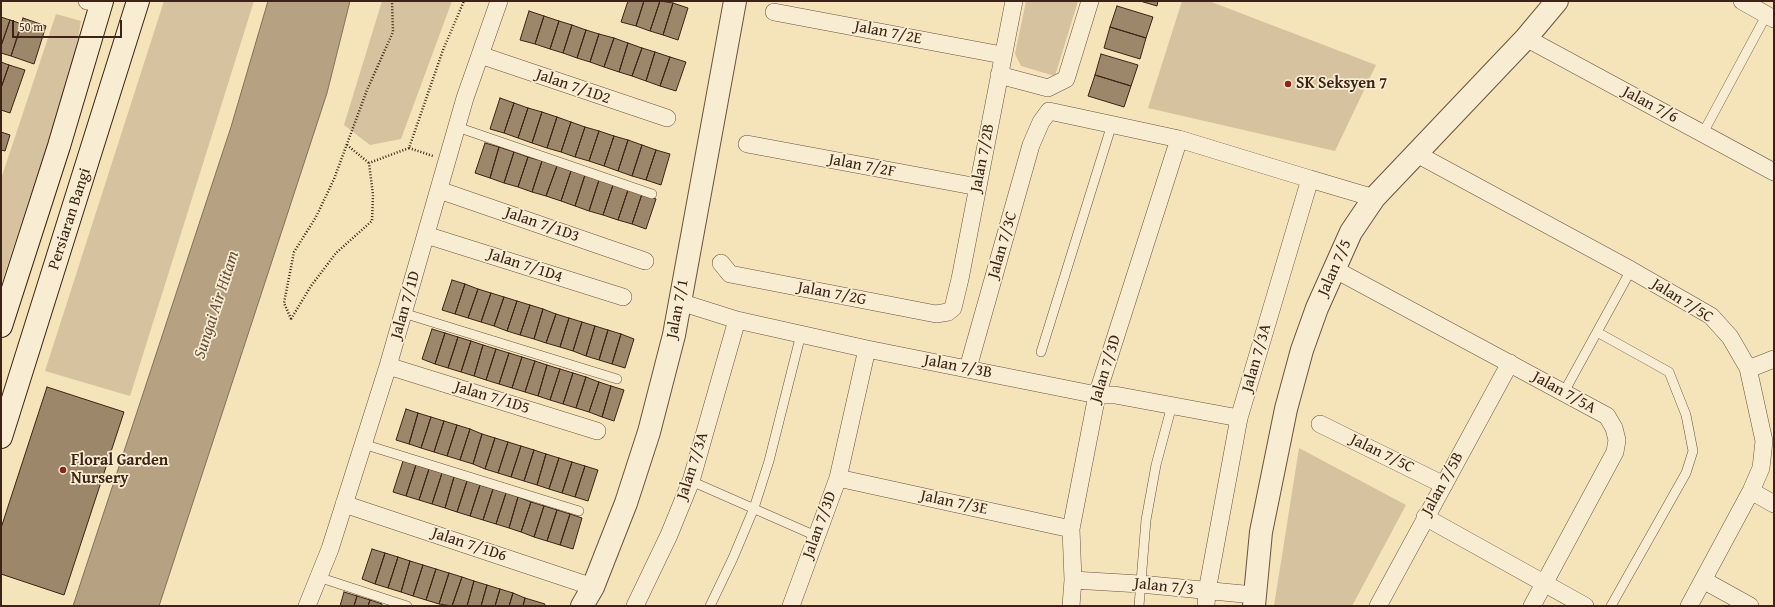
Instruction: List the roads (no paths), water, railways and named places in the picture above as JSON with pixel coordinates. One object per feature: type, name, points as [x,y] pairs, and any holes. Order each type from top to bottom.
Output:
[{"type":"street","name":"Persiaran Bangi","points":[[1,437],[138,1]]},
{"type":"street","name":"Jalan 7/1D","points":[[307,606],[364,444],[404,313],[457,127],[499,1]]},
{"type":"street","name":"Jalan 7/1","points":[[582,606],[593,587],[626,503],[649,432],[674,335],[735,1]]},
{"type":"street","name":"Jalan 7/2B","points":[[948,312],[953,308],[956,300],[1002,55],[1014,1]]},
{"type":"street","points":[[999,75],[1048,88],[1066,79],[1090,1]]},
{"type":"street","name":"Jalan 7/5","points":[[1254,601],[1261,532],[1286,409],[1302,350],[1334,269],[1352,232],[1374,198],[1526,38],[1557,1]]},
{"type":"street","points":[[1742,1],[1770,17]]},
{"type":"street","name":"Persiaran Bangi","points":[[1,326],[59,146],[97,2]]},
{"type":"street","name":"Jalan 7/2E","points":[[774,12],[1002,55]]},
{"type":"street","name":"Jalan 7/6","points":[[1526,38],[1774,172]]},
{"type":"street","name":"Jalan 7/1D2","points":[[480,55],[667,118]]},
{"type":"street","name":"Jalan 7/3C","points":[[968,368],[1031,145],[1041,122],[1049,112],[1112,124]]},
{"type":"street","points":[[1112,124],[1179,139],[1374,198]]},
{"type":"street","name":"Jalan 7/3D","points":[[1071,606],[1073,580],[1071,529],[1097,395],[1179,139]]},
{"type":"street","name":"Jalan 7/2F","points":[[747,144],[978,187]]},
{"type":"street","name":"Jalan 7/5C","points":[[1416,153],[1631,270],[1710,316],[1730,337],[1748,368],[1764,441],[1761,468],[1751,491],[1689,606]]},
{"type":"street","name":"Jalan 7/3A","points":[[1206,599],[1239,418],[1310,179]]},
{"type":"street","name":"Jalan 7/1D3","points":[[439,190],[645,261]]},
{"type":"street","name":"Jalan 7/1D4","points":[[426,235],[624,297]]},
{"type":"street","name":"Jalan 7/2G","points":[[720,263],[730,274],[936,314],[948,312]]},
{"type":"street","name":"Jalan 7/5A","points":[[1334,269],[1607,416],[1614,428],[1617,440],[1614,452],[1532,606]]},
{"type":"street","name":"Jalan 7/3B","points":[[680,302],[737,320],[867,348],[1097,395],[1115,395],[1239,418]]},
{"type":"street","name":"Jalan 7/3A","points":[[634,606],[669,535],[690,481],[737,320]]},
{"type":"street","name":"Jalan 7/3D","points":[[794,605],[816,536],[838,478],[867,348]]},
{"type":"street","points":[[1748,368],[1774,358]]},
{"type":"street","name":"Jalan 7/5B","points":[[1378,606],[1510,363]]},
{"type":"street","name":"Jalan 7/1D5","points":[[388,366],[597,431]]},
{"type":"street","name":"Jalan 7/5C","points":[[1320,424],[1444,485]]},
{"type":"street","name":"Jalan 7/3E","points":[[838,478],[1071,529]]},
{"type":"street","points":[[1751,491],[1774,504]]},
{"type":"street","name":"Jalan 7/1D6","points":[[344,504],[593,587]]},
{"type":"street","points":[[1425,517],[1585,606]]},
{"type":"street","name":"Jalan 7/3","points":[[1073,580],[1140,584],[1206,599],[1254,601]]},
{"type":"street","points":[[1703,580],[1750,606]]},
{"type":"lane","points":[[1702,133],[1770,17]]},
{"type":"lane","points":[[1041,352],[1112,124]]},
{"type":"lane","points":[[457,127],[652,194]]},
{"type":"lane","points":[[1564,392],[1631,270]]},
{"type":"lane","points":[[404,313],[618,379]]},
{"type":"lane","points":[[1597,332],[1668,372],[1686,414],[1693,451],[1686,473],[1612,606]]},
{"type":"lane","points":[[710,606],[733,558],[754,508],[769,461],[801,334]]},
{"type":"lane","points":[[1139,606],[1146,520],[1156,465],[1172,406]]},
{"type":"lane","points":[[364,444],[579,511]]},
{"type":"lane","points":[[690,481],[816,536]]},
{"type":"lane","points":[[318,577],[407,606]]},
{"type":"water","name":"Sungai Air Hitam","points":[[268,1],[350,1],[327,93],[159,606],[73,606],[231,127]]},
{"type":"place","name":"SK Seksyen 7","points":[[1288,84]]},
{"type":"place","name":"Floral Garden Nursery","points":[[63,470]]}]
